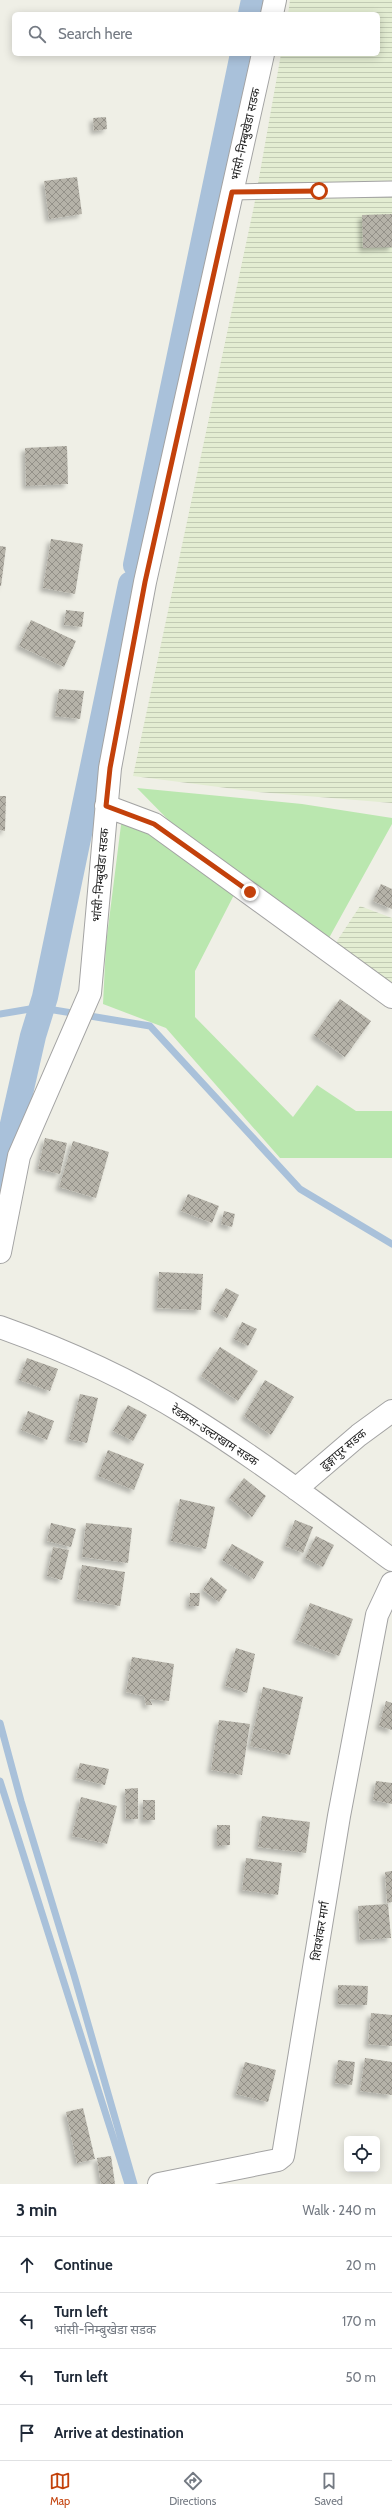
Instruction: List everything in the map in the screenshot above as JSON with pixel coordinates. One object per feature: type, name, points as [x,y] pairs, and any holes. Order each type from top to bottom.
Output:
[{"type":"street","points":[[272,12],[275,0]]},
{"type":"street","name":"भांसी-निम्बुखेडा सडक","points":[[0,1252],[19,1156],[90,993],[110,768],[145,582],[263,56]]},
{"type":"street","points":[[106,806],[154,824],[392,998]]},
{"type":"street","name":"रेडक्रस-उल्टाखाम सडक","points":[[0,1328],[33,1339],[104,1371],[186,1414],[296,1489],[392,1560]]},
{"type":"street","name":"ढुङ्गापुर सडक","points":[[296,1489],[359,1435],[392,1411]]},
{"type":"street","name":"शिवशंकर मार्ग","points":[[159,2184],[278,2160],[283,2156],[339,1816],[377,1615],[392,1583]]},
{"type":"lane","points":[[232,192],[392,189]]},
{"type":"green space","points":[[290,0],[392,0],[392,803],[258,792],[133,776],[254,206],[281,56],[380,56],[380,12],[288,12]]},
{"type":"green space","points":[[137,788],[302,804],[392,818],[392,824],[329,938],[183,835]]},
{"type":"green space","points":[[122,817],[236,891],[195,971],[195,1017],[293,1117],[317,1085],[356,1111],[392,1111],[392,1158],[280,1158],[166,1028],[103,1004],[106,944]]},
{"type":"green space","points":[[360,906],[392,918],[392,985],[335,944]]},
{"type":"building","points":[[106,117],[107,129],[94,131],[93,118]]},
{"type":"building","points":[[77,177],[82,214],[49,219],[44,181]]},
{"type":"building","points":[[392,214],[392,247],[363,248],[362,215]]},
{"type":"building","points":[[67,446],[68,484],[26,486],[25,448]]},
{"type":"building","points":[[51,539],[83,544],[75,594],[43,588]]},
{"type":"building","points":[[0,546],[6,547],[1,586],[0,586]]},
{"type":"building","points":[[66,610],[84,612],[82,627],[64,625]]},
{"type":"building","points":[[31,620],[76,641],[64,667],[19,646]]},
{"type":"building","points":[[59,689],[84,691],[80,719],[55,716]]},
{"type":"building","points":[[0,796],[6,796],[5,831],[0,830]]},
{"type":"building","points":[[381,884],[392,889],[392,909],[373,901]]},
{"type":"building","points":[[340,999],[371,1021],[345,1057],[314,1035]]},
{"type":"building","points":[[45,1138],[67,1143],[60,1174],[38,1169]]},
{"type":"building","points":[[73,1141],[109,1152],[96,1198],[59,1187]]},
{"type":"building","points":[[188,1194],[219,1206],[212,1223],[181,1211]]},
{"type":"building","points":[[224,1211],[235,1214],[232,1227],[221,1224]]},
{"type":"building","points":[[159,1272],[203,1274],[201,1310],[157,1308]]},
{"type":"building","points":[[226,1288],[239,1295],[227,1318],[213,1311]]},
{"type":"building","points":[[242,1322],[257,1329],[248,1346],[234,1339]]},
{"type":"building","points":[[220,1347],[258,1371],[238,1401],[201,1376]]},
{"type":"building","points":[[27,1358],[58,1369],[50,1391],[19,1380]]},
{"type":"building","points":[[265,1380],[294,1397],[271,1435],[244,1416]]},
{"type":"building","points":[[80,1394],[98,1398],[87,1443],[69,1439]]},
{"type":"building","points":[[128,1405],[147,1415],[133,1441],[113,1431]]},
{"type":"building","points":[[28,1411],[54,1421],[47,1440],[21,1430]]},
{"type":"building","points":[[108,1450],[144,1464],[134,1490],[98,1476]]},
{"type":"building","points":[[244,1478],[266,1496],[252,1517],[229,1498]]},
{"type":"building","points":[[180,1499],[215,1507],[206,1549],[171,1541]]},
{"type":"building","points":[[295,1520],[313,1527],[303,1553],[285,1546]]},
{"type":"building","points":[[51,1523],[76,1529],[71,1547],[47,1541]]},
{"type":"building","points":[[86,1523],[132,1528],[128,1563],[82,1557]]},
{"type":"building","points":[[316,1536],[334,1545],[323,1567],[305,1558]]},
{"type":"building","points":[[232,1544],[264,1562],[254,1579],[222,1560]]},
{"type":"building","points":[[53,1547],[69,1550],[62,1580],[47,1576]]},
{"type":"building","points":[[82,1565],[125,1572],[120,1606],[77,1599]]},
{"type":"building","points":[[211,1577],[227,1590],[219,1602],[203,1590]]},
{"type":"building","points":[[190,1593],[200,1593],[199,1606],[189,1606]]},
{"type":"building","points":[[310,1603],[353,1619],[339,1656],[296,1640]]},
{"type":"building","points":[[236,1648],[255,1654],[247,1693],[225,1686]]},
{"type":"building","points":[[132,1657],[174,1664],[169,1701],[150,1699],[152,1705],[146,1705],[144,1696],[126,1692]]},
{"type":"building","points":[[263,1687],[303,1697],[290,1755],[250,1746]]},
{"type":"building","points":[[386,1701],[392,1703],[392,1730],[379,1726]]},
{"type":"building","points":[[219,1720],[250,1724],[242,1775],[211,1770]]},
{"type":"building","points":[[80,1763],[109,1769],[105,1785],[76,1778]]},
{"type":"building","points":[[376,1781],[392,1783],[392,1804],[373,1800]]},
{"type":"building","points":[[138,1788],[138,1819],[126,1819],[125,1789]]},
{"type":"building","points":[[81,1797],[117,1806],[107,1844],[72,1836]]},
{"type":"building","points":[[143,1800],[155,1800],[155,1820],[143,1820]]},
{"type":"building","points":[[262,1816],[310,1822],[306,1853],[258,1847]]},
{"type":"building","points":[[217,1825],[230,1825],[230,1845],[217,1846]]},
{"type":"building","points":[[246,1858],[282,1863],[278,1895],[242,1890]]},
{"type":"building","points":[[392,1871],[392,1902],[387,1903],[385,1872]]},
{"type":"building","points":[[388,1904],[391,1938],[360,1940],[358,1906]]},
{"type":"building","points":[[338,1985],[368,1986],[367,2005],[338,2004]]},
{"type":"building","points":[[371,2013],[392,2015],[392,2046],[368,2044]]},
{"type":"building","points":[[365,2058],[392,2062],[392,2095],[360,2091]]},
{"type":"building","points":[[338,2060],[355,2062],[352,2085],[335,2083]]},
{"type":"building","points":[[245,2062],[276,2070],[268,2102],[236,2094]]},
{"type":"building","points":[[83,2108],[95,2159],[77,2163],[66,2112]]},
{"type":"building","points":[[111,2156],[115,2184],[101,2184],[97,2158]]},
{"type":"waterway","points":[[251,12],[254,0]]},
{"type":"waterway","points":[[136,565],[243,56]]},
{"type":"waterway","points":[[0,1181],[33,1036],[45,997],[131,584]]},
{"type":"waterway","points":[[0,1014],[30,1009],[54,1010],[150,1026],[300,1189],[392,1244]]},
{"type":"waterway","points":[[0,1723],[21,1801],[74,1975],[134,2184]]},
{"type":"waterway","points":[[0,1781],[128,2184]]},
{"type":"route","points":[[250,892],[154,824],[106,806],[110,768],[115,750],[145,582],[232,192],[319,191]]}]
